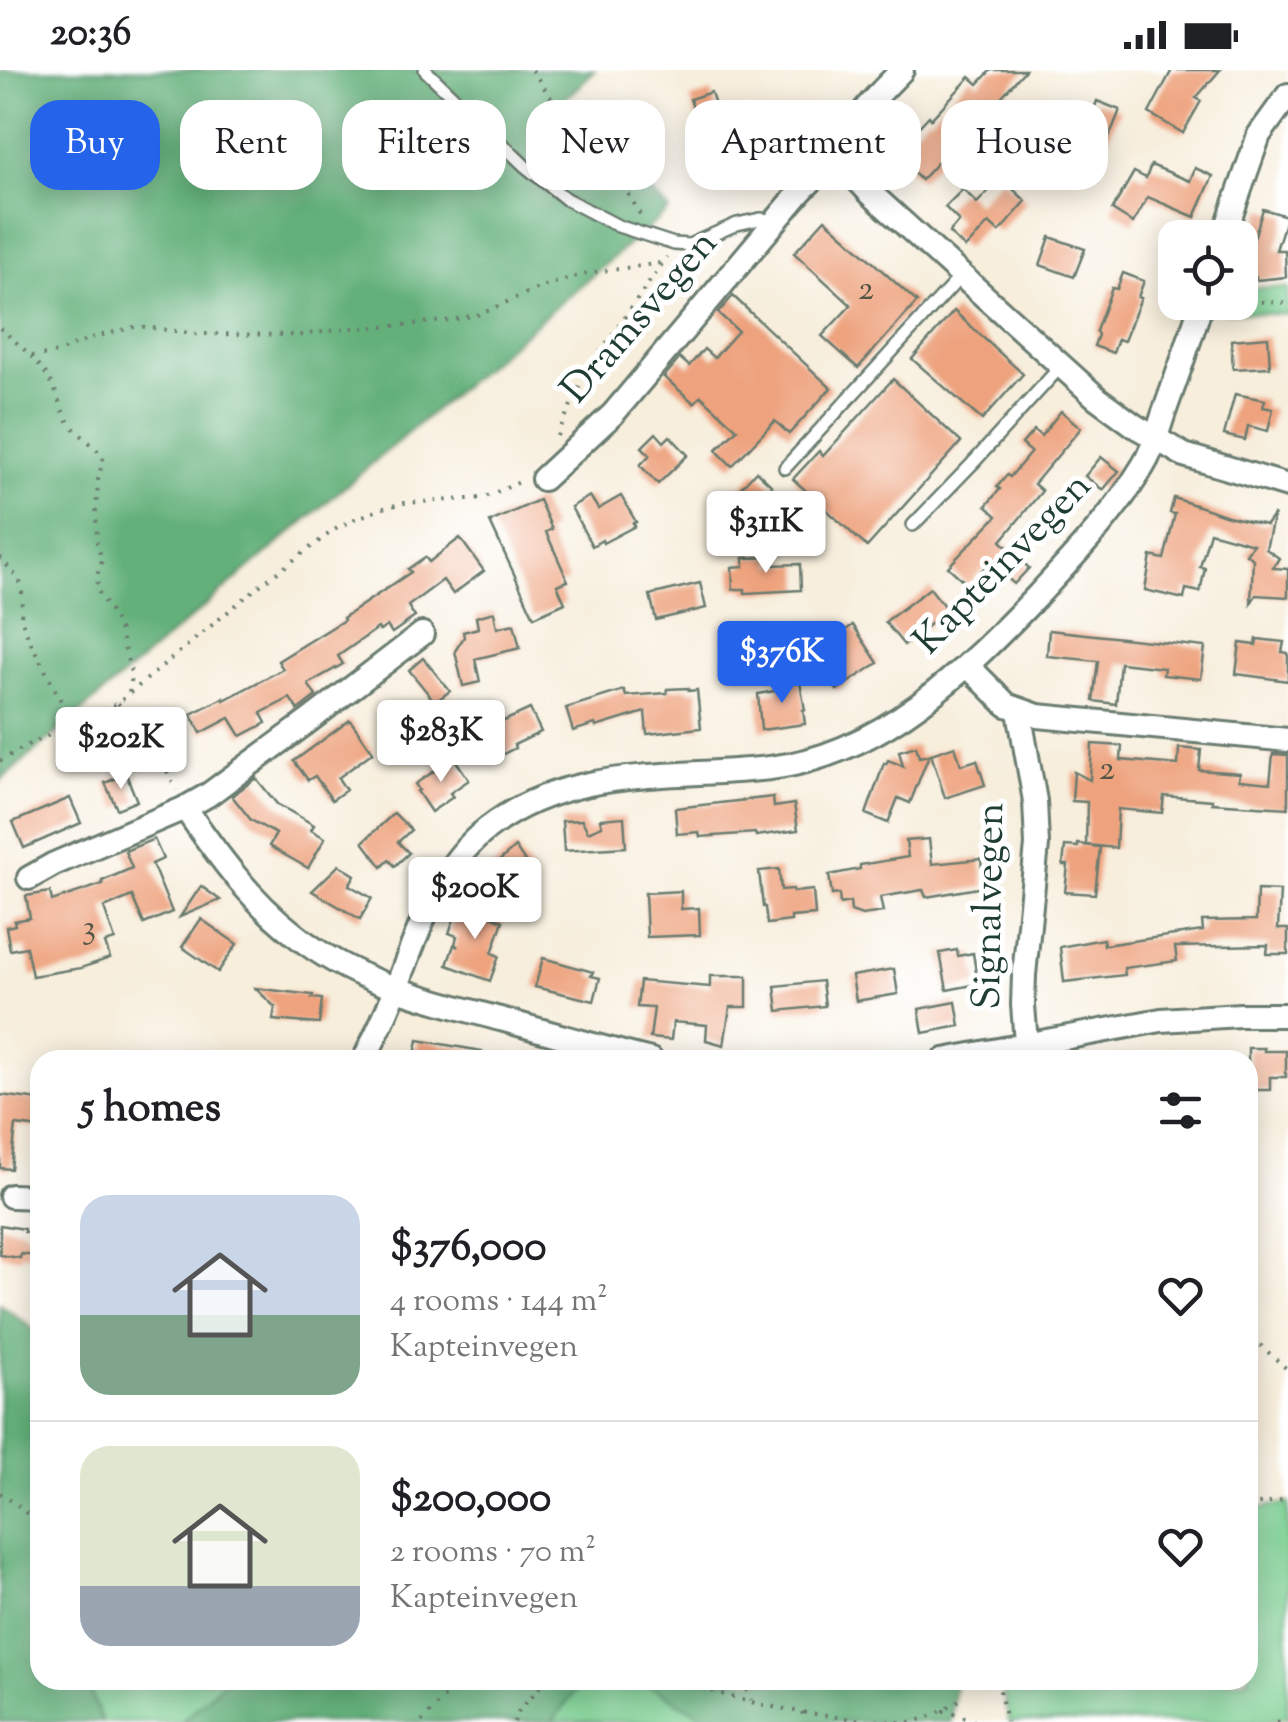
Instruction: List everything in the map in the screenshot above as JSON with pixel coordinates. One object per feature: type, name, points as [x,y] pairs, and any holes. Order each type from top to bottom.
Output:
[{"type":"street","points":[[875,100],[902,70]]},
{"type":"street","points":[[1229,220],[1259,135],[1288,94]]},
{"type":"street","name":"Dramsvegen","points":[[533,480],[613,414],[803,190]]},
{"type":"street","points":[[867,190],[1115,412],[1198,460],[1288,486]]},
{"type":"street","name":"Kapteinvegen","points":[[369,1050],[419,925],[442,881],[484,831],[504,816],[548,794],[576,786],[635,777],[772,768],[821,756],[872,735],[966,665],[1085,543],[1130,486],[1156,439],[1196,320]]},
{"type":"street","points":[[30,878],[208,794],[422,634]]},
{"type":"street","points":[[966,665],[1007,705],[1038,716],[1288,740]]},
{"type":"street","name":"Signalvegen","points":[[1019,711],[1037,824],[1024,976],[1026,1043]]},
{"type":"street","points":[[184,808],[256,900],[294,934],[339,964],[396,990],[598,1050]]},
{"type":"street","points":[[992,1050],[1161,1020],[1288,1015]]},
{"type":"street","points":[[11,1196],[30,1197]]},
{"type":"lane","points":[[425,70],[525,166],[566,199],[618,226],[689,245],[737,224],[776,220]]},
{"type":"lane","points":[[785,468],[962,275]]},
{"type":"lane","points":[[913,526],[1061,366]]},
{"type":"path","points":[[532,70],[564,117],[619,177],[652,237]]},
{"type":"path","points":[[552,449],[596,358],[674,244]]},
{"type":"path","points":[[32,356],[57,353],[87,339],[138,326],[198,334],[301,335],[452,320],[481,314],[533,290],[583,274],[664,262]]},
{"type":"path","points":[[1258,302],[1288,303]]},
{"type":"path","points":[[0,328],[32,356],[52,384],[67,420],[103,459],[97,497],[97,544],[102,560],[97,588],[119,628],[130,673],[129,695]]},
{"type":"path","points":[[0,762],[118,703],[258,586],[352,520],[404,503],[483,498],[533,480]]},
{"type":"path","points":[[0,557],[20,582],[26,631],[73,724]]},
{"type":"path","points":[[118,703],[162,760],[184,808]]},
{"type":"path","points":[[1258,1343],[1288,1370]]},
{"type":"path","points":[[0,1492],[30,1516]]},
{"type":"path","points":[[1258,1504],[1288,1499]]},
{"type":"path","points":[[422,1722],[442,1698],[461,1690]]},
{"type":"path","points":[[514,1722],[537,1690]]},
{"type":"path","points":[[706,1690],[802,1712],[900,1722]]},
{"type":"path","points":[[746,1690],[751,1700]]},
{"type":"path","points":[[1000,1690],[1006,1722]]},
{"type":"path","points":[[909,1722],[940,1712],[961,1699]]},
{"type":"path","points":[[940,1712],[950,1711],[976,1722]]},
{"type":"path","points":[[802,1712],[806,1722]]},
{"type":"path","points":[[1277,1722],[1288,1720]]},
{"type":"green space","points":[[0,70],[595,70],[564,100],[526,100],[526,190],[649,190],[669,210],[0,781]]},
{"type":"green space","points":[[1258,287],[1288,288],[1288,315],[1258,313]]},
{"type":"green space","points":[[0,1304],[30,1326],[30,1690],[92,1690],[102,1722],[0,1722]]},
{"type":"green space","points":[[1288,1503],[1288,1717],[1261,1722],[1009,1722],[1003,1690],[1258,1690],[1258,1508]]},
{"type":"green space","points":[[92,1690],[215,1690],[181,1722],[102,1722]]},
{"type":"green space","points":[[215,1690],[576,1690],[552,1722],[181,1722]]},
{"type":"green space","points":[[576,1690],[657,1690],[715,1722],[552,1722]]},
{"type":"green space","points":[[657,1690],[954,1690],[951,1722],[715,1722]]},
{"type":"building","points":[[991,70],[1025,70],[999,100],[949,100],[970,77],[978,84]]},
{"type":"building","points":[[1172,70],[1220,70],[1196,98],[1201,101],[1183,133],[1149,113]]},
{"type":"building","points":[[711,92],[713,100],[690,100]]},
{"type":"building","points":[[1108,105],[1120,110],[1108,139]]},
{"type":"building","points":[[941,108],[941,159],[921,180],[921,124],[929,116],[931,119]]},
{"type":"building","points":[[1151,165],[1190,181],[1195,168],[1213,176],[1195,217],[1148,197],[1133,223],[1112,210],[1134,172],[1146,178]]},
{"type":"building","points":[[962,190],[977,203],[989,190],[1014,190],[1026,201],[999,232],[989,223],[965,248],[949,233],[959,221],[945,207]]},
{"type":"building","points":[[1263,209],[1287,216],[1276,250],[1285,250],[1286,277],[1258,280],[1258,225]]},
{"type":"building","points":[[825,219],[917,302],[858,368],[822,336],[851,305],[794,253]]},
{"type":"building","points":[[1050,237],[1085,249],[1074,277],[1040,265]]},
{"type":"building","points":[[1123,273],[1144,281],[1124,341],[1118,339],[1113,353],[1094,346],[1112,288],[1117,289]]},
{"type":"building","points":[[733,296],[831,388],[789,434],[775,421],[732,466],[716,450],[737,429],[701,396],[694,403],[664,377],[680,358],[689,366],[704,349],[714,358],[738,331],[718,313]]},
{"type":"building","points":[[954,311],[1023,374],[982,420],[912,359]]},
{"type":"building","points":[[1268,337],[1270,367],[1233,369],[1231,340]]},
{"type":"building","points":[[893,379],[961,442],[867,547],[793,479],[819,451],[823,456]]},
{"type":"building","points":[[1235,394],[1265,400],[1263,407],[1273,409],[1268,431],[1248,426],[1245,440],[1224,435]]},
{"type":"building","points":[[1061,411],[1081,428],[1034,484],[1042,491],[1001,541],[1029,568],[1014,584],[990,562],[968,585],[948,567],[997,516],[986,506],[1007,475],[1010,477],[1031,452],[1022,444],[1034,430],[1041,436]]},
{"type":"building","points":[[656,433],[664,442],[670,436],[688,455],[658,484],[640,465],[650,455],[642,447]]},
{"type":"building","points":[[1101,457],[1119,471],[1103,490],[1085,476]]},
{"type":"building","points":[[756,471],[772,486],[762,496],[770,503],[741,534],[722,516],[732,506],[728,502]]},
{"type":"building","points":[[590,496],[598,509],[621,496],[635,526],[592,546],[571,507]]},
{"type":"building","points":[[1174,498],[1266,525],[1274,514],[1266,549],[1279,558],[1273,568],[1288,569],[1288,597],[1256,595],[1251,603],[1253,559],[1246,554],[1253,544],[1210,532],[1200,567],[1205,568],[1200,592],[1186,589],[1184,599],[1145,590],[1151,556],[1164,559],[1175,514],[1170,513]]},
{"type":"building","points":[[539,500],[552,529],[546,532],[568,581],[557,585],[565,603],[534,617],[490,522]]},
{"type":"building","points":[[460,538],[484,571],[453,594],[443,580],[408,606],[415,617],[392,633],[387,626],[380,631],[378,628],[338,656],[343,664],[308,684],[316,696],[298,710],[290,698],[261,713],[266,723],[241,736],[230,718],[201,733],[191,714],[283,669],[278,661],[344,620],[411,572],[408,569],[425,557],[429,562]]},
{"type":"building","points":[[772,557],[772,565],[800,564],[801,590],[745,593],[745,589],[733,589],[732,567],[744,566],[744,558]]},
{"type":"building","points":[[700,583],[706,608],[656,620],[650,595]]},
{"type":"building","points":[[930,588],[947,610],[904,645],[885,622]]},
{"type":"building","points":[[494,612],[497,628],[514,624],[520,648],[475,659],[480,682],[463,686],[455,651],[463,632],[478,628],[476,617]]},
{"type":"building","points":[[853,625],[878,663],[837,690],[820,665],[841,651],[833,639]]},
{"type":"building","points":[[1049,630],[1205,647],[1201,679],[1163,675],[1164,668],[1120,663],[1116,704],[1093,701],[1098,661],[1047,656]]},
{"type":"building","points":[[1257,639],[1284,642],[1282,652],[1288,653],[1288,681],[1236,674],[1240,643],[1256,645]]},
{"type":"building","points":[[423,658],[450,691],[435,702],[409,670]]},
{"type":"building","points":[[799,677],[805,724],[761,730],[758,694],[780,690],[778,681]]},
{"type":"building","points":[[624,690],[626,696],[697,690],[701,728],[647,734],[645,712],[573,731],[566,708]]},
{"type":"building","points":[[530,709],[541,732],[493,759],[480,732]]},
{"type":"building","points":[[350,720],[373,752],[338,778],[346,790],[332,800],[315,776],[308,780],[294,761]]},
{"type":"building","points":[[1092,744],[1122,746],[1121,760],[1178,765],[1179,748],[1201,750],[1199,770],[1240,773],[1239,780],[1270,783],[1273,754],[1288,755],[1288,808],[1164,796],[1162,813],[1118,809],[1116,848],[1086,845],[1087,802],[1072,801],[1074,772],[1090,780]]},
{"type":"building","points":[[916,746],[919,757],[929,755],[910,803],[898,798],[888,823],[866,814],[884,763],[888,760],[903,766],[899,751]]},
{"type":"building","points":[[955,746],[961,765],[977,760],[985,785],[945,798],[931,754]]},
{"type":"building","points":[[454,758],[469,780],[431,812],[415,784]]},
{"type":"building","points":[[126,774],[137,801],[117,809],[105,783]]},
{"type":"building","points":[[256,778],[277,804],[314,825],[311,830],[325,838],[308,868],[269,846],[276,834],[251,820],[232,796]]},
{"type":"building","points":[[773,797],[774,807],[794,804],[798,830],[756,836],[677,834],[675,808]]},
{"type":"building","points":[[70,798],[81,823],[24,848],[13,822]]},
{"type":"building","points":[[394,813],[411,830],[398,842],[409,853],[395,866],[389,860],[382,867],[363,842]]},
{"type":"building","points":[[624,817],[626,847],[564,851],[562,821],[582,820],[588,832],[602,826],[600,819]]},
{"type":"building","points":[[154,839],[163,859],[152,864],[172,912],[144,924],[132,896],[104,908],[115,940],[105,943],[110,958],[81,968],[32,976],[26,947],[10,950],[6,927],[30,918],[26,896],[50,892],[52,901],[103,884],[102,881],[132,868],[125,851]]},
{"type":"building","points":[[929,839],[932,864],[981,859],[984,887],[926,897],[923,890],[880,897],[883,912],[862,915],[851,911],[850,902],[840,904],[839,894],[832,895],[829,875],[908,857],[906,841]]},
{"type":"building","points":[[1065,846],[1100,847],[1095,894],[1065,892]]},
{"type":"building","points":[[515,847],[531,871],[497,902],[478,880]]},
{"type":"building","points":[[339,865],[355,875],[349,885],[372,898],[360,919],[312,891]]},
{"type":"building","points":[[779,869],[781,890],[813,890],[815,915],[767,924],[759,871]]},
{"type":"building","points":[[201,886],[220,900],[180,917]]},
{"type":"building","points":[[1257,890],[1280,891],[1278,929],[1288,929],[1288,954],[1267,954],[1268,945],[1175,947],[1177,961],[1124,968],[1125,975],[1064,982],[1060,947],[1103,939],[1104,945],[1203,931],[1202,921],[1256,920]]},
{"type":"building","points":[[681,891],[681,909],[699,908],[700,935],[647,937],[645,893]]},
{"type":"building","points":[[460,902],[503,921],[492,953],[499,956],[490,981],[447,965],[454,945],[458,947],[457,936],[449,933]]},
{"type":"building","points":[[201,919],[237,944],[218,972],[182,947]]},
{"type":"building","points":[[957,950],[958,956],[973,953],[978,984],[947,990],[940,953]]},
{"type":"building","points":[[543,958],[593,972],[591,976],[600,978],[594,1001],[535,987]]},
{"type":"building","points":[[894,969],[898,994],[856,1001],[852,976]]},
{"type":"building","points":[[710,976],[747,976],[747,1007],[730,1007],[724,1045],[706,1040],[707,1025],[673,1022],[671,1040],[650,1038],[654,1008],[637,1007],[640,981],[710,987]]},
{"type":"building","points":[[822,981],[825,1006],[778,1011],[775,986]]},
{"type":"building","points":[[255,988],[322,999],[319,1024],[273,1020],[275,1007]]},
{"type":"building","points":[[956,1002],[960,1026],[923,1033],[919,1009]]},
{"type":"building","points":[[418,1040],[476,1050],[416,1050]]},
{"type":"building","points":[[1264,1048],[1286,1051],[1286,1077],[1270,1077],[1270,1090],[1258,1090],[1258,1050],[1248,1050]]},
{"type":"building","points":[[0,1095],[30,1099],[30,1127],[16,1125],[11,1169],[0,1168]]},
{"type":"building","points":[[0,1225],[30,1233],[30,1255],[0,1255]]}]
